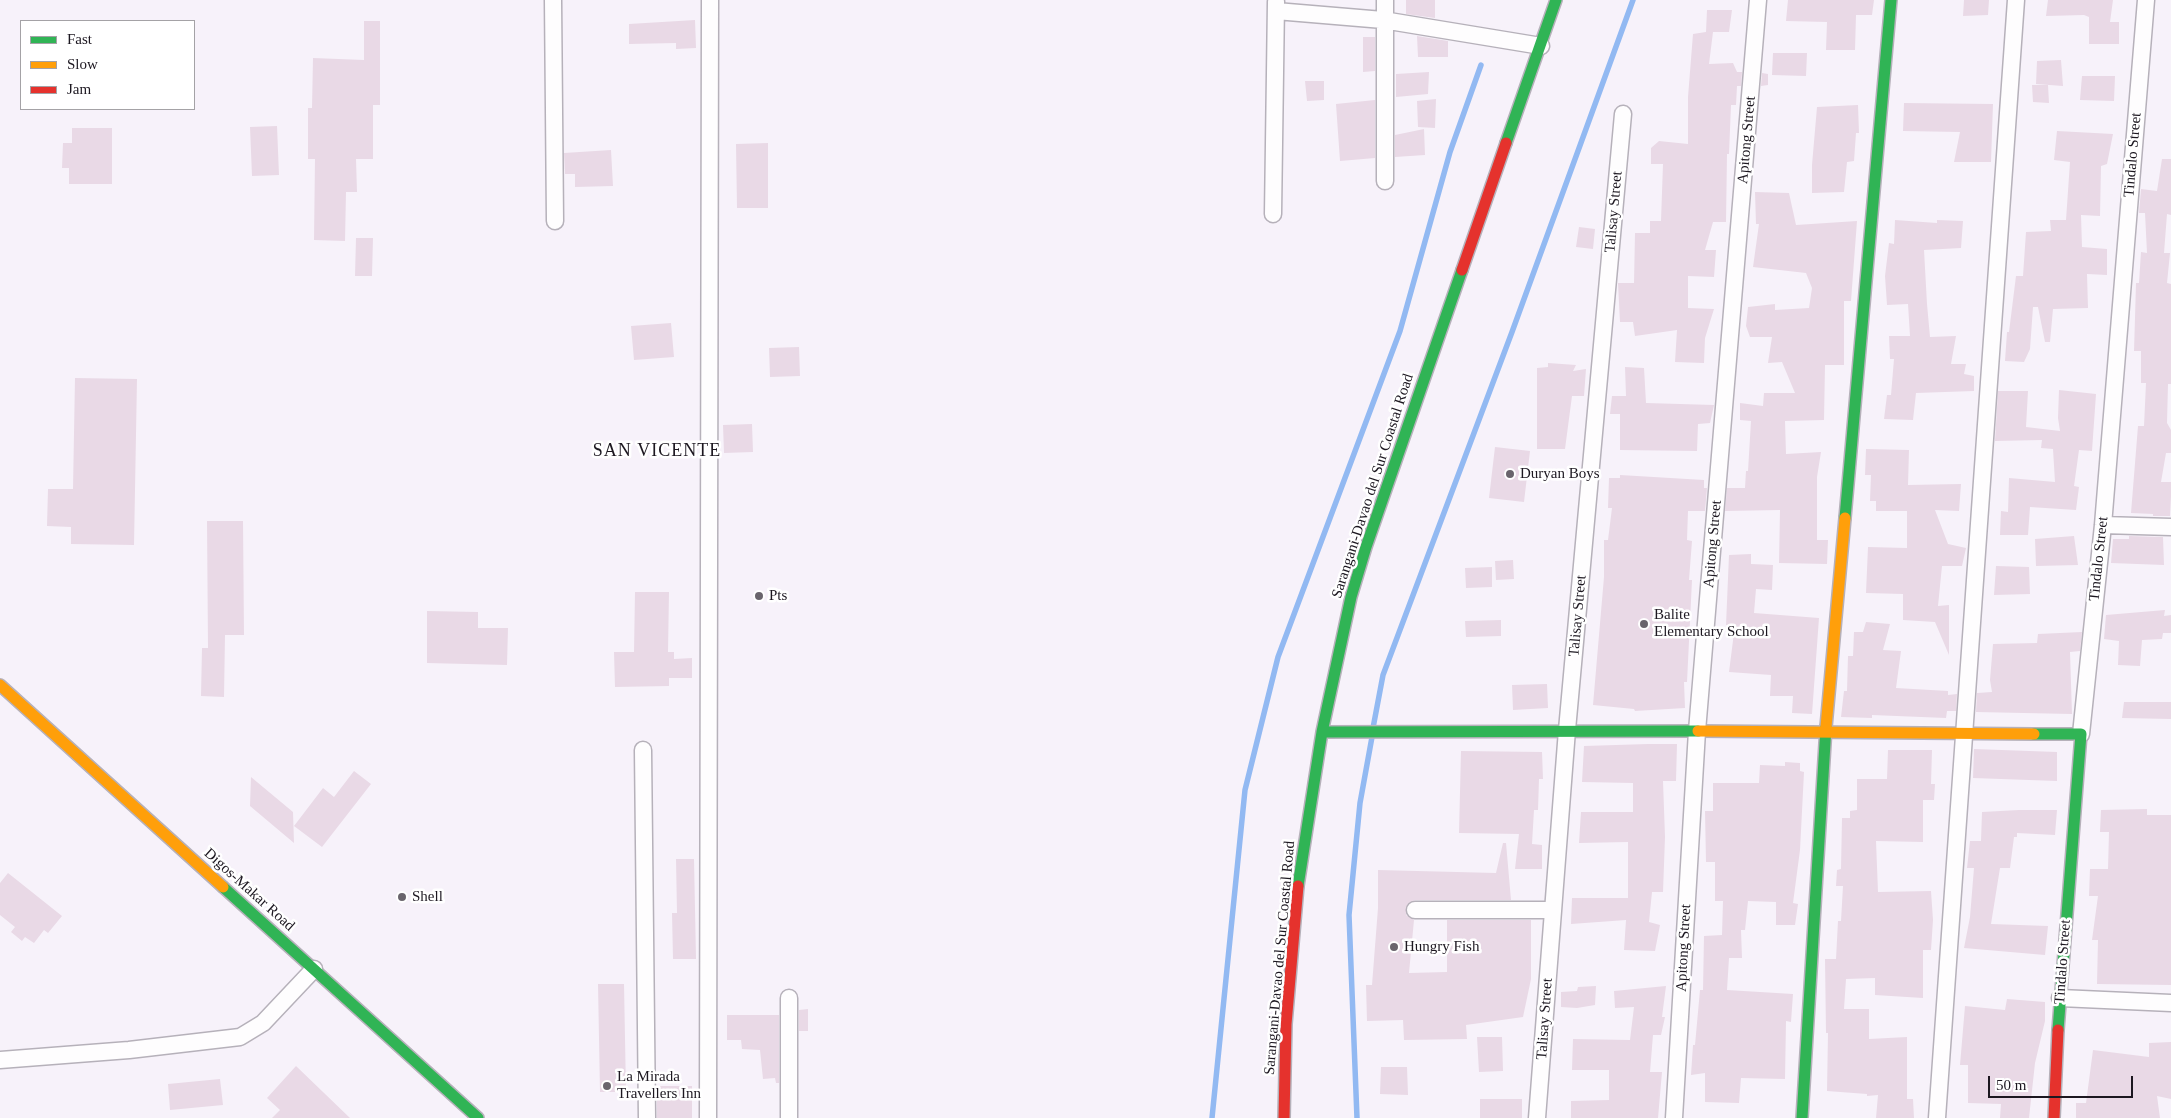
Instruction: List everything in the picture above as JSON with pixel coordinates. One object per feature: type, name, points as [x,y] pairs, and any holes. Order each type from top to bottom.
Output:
[{"type":"street","points":[[553,0],[555,221]]},
{"type":"street","points":[[708,1118],[710,0]]},
{"type":"street","points":[[1385,0],[1385,181]]},
{"type":"street","name":"Sarangani-Davao del Sur Coastal Road","points":[[1284,1118],[1286,1024],[1299,880],[1322,732],[1351,597],[1366,547],[1556,0]]},
{"type":"street","name":"Apitong Street","points":[[1674,1118],[1697,731],[1758,0]]},
{"type":"street","points":[[1802,1118],[1826,732],[1890,0]]},
{"type":"street","points":[[1937,1118],[2016,0]]},
{"type":"street","name":"Tindalo Street","points":[[2054,1118],[2060,998],[2081,734],[2102,525],[2146,0]]},
{"type":"street","points":[[1273,214],[1276,6],[1384,20],[1541,46]]},
{"type":"street","name":"Talisay Street","points":[[1537,1118],[1568,730],[1623,114]]},
{"type":"street","points":[[2102,525],[2171,527]]},
{"type":"street","name":"Digos-Makar Road","points":[[0,685],[478,1118]]},
{"type":"street","points":[[1322,732],[1568,730],[2081,734]]},
{"type":"street","points":[[643,750],[647,1118]]},
{"type":"street","points":[[1415,910],[1553,910]]},
{"type":"street","points":[[0,1060],[138,1049],[240,1037],[263,1023],[314,969]]},
{"type":"street","points":[[789,998],[789,1118]]},
{"type":"street","points":[[2060,998],[2171,1003]]},
{"type":"building","points":[[1406,0],[1435,0],[1435,18],[1406,14]]},
{"type":"building","points":[[1788,0],[1874,0],[1872,15],[1856,15],[1855,50],[1826,50],[1827,22],[1786,21]]},
{"type":"building","points":[[1964,0],[1989,0],[1988,15],[1963,16]]},
{"type":"building","points":[[2048,0],[2113,0],[2110,22],[2119,22],[2119,44],[2089,44],[2089,17],[2084,15],[2046,16]]},
{"type":"building","points":[[1707,10],[1732,10],[1729,32],[1713,32],[1709,64],[1733,63],[1737,72],[1742,72],[1741,86],[1737,86],[1736,105],[1731,105],[1729,154],[1727,154],[1726,222],[1713,222],[1705,250],[1716,250],[1714,277],[1688,276],[1688,308],[1714,309],[1705,338],[1704,363],[1675,362],[1677,330],[1635,336],[1633,322],[1620,322],[1618,283],[1634,283],[1635,233],[1650,233],[1650,221],[1661,221],[1663,164],[1651,164],[1651,148],[1659,141],[1688,144],[1688,97],[1693,34],[1706,32]]},
{"type":"building","points":[[695,20],[696,48],[676,49],[676,43],[629,44],[629,24]]},
{"type":"building","points":[[364,21],[380,21],[380,105],[373,105],[373,159],[356,159],[357,192],[346,192],[345,241],[314,240],[315,159],[308,159],[308,108],[312,108],[313,58],[364,60]]},
{"type":"building","points":[[1417,36],[1448,41],[1448,57],[1418,57]]},
{"type":"building","points":[[1363,37],[1375,37],[1375,71],[1363,72]]},
{"type":"building","points":[[1773,53],[1807,53],[1806,76],[1772,75]]},
{"type":"building","points":[[2061,60],[2063,86],[2036,84],[2037,61]]},
{"type":"building","points":[[1429,72],[1428,94],[1396,97],[1396,74]]},
{"type":"building","points":[[1762,73],[1768,74],[1768,85],[1761,86]]},
{"type":"building","points":[[2082,76],[2115,76],[2114,101],[2080,100]]},
{"type":"building","points":[[1305,81],[1324,81],[1324,100],[1307,101]]},
{"type":"building","points":[[2032,85],[2048,85],[2049,103],[2033,102]]},
{"type":"building","points":[[1436,99],[1435,128],[1418,127],[1417,101]]},
{"type":"building","points":[[1375,100],[1375,158],[1340,161],[1336,104]]},
{"type":"building","points":[[1904,103],[1993,104],[1991,162],[1954,162],[1960,132],[1903,131]]},
{"type":"building","points":[[1858,105],[1859,133],[1856,133],[1854,161],[1847,162],[1844,192],[1812,193],[1812,165],[1817,107]]},
{"type":"building","points":[[277,126],[279,175],[252,176],[250,127]]},
{"type":"building","points":[[72,128],[112,128],[112,184],[69,184],[69,168],[62,168],[63,143],[72,143]]},
{"type":"building","points":[[1424,129],[1425,155],[1395,157],[1395,135]]},
{"type":"building","points":[[2057,131],[2113,134],[2107,164],[2101,166],[2100,216],[2081,215],[2082,247],[2107,249],[2107,275],[2087,274],[2088,308],[2053,309],[2050,342],[2045,342],[2038,307],[2033,307],[2030,349],[2024,362],[2005,361],[2007,332],[2009,332],[2016,276],[2023,276],[2026,232],[2051,231],[2050,220],[2066,220],[2070,162],[2054,160]]},
{"type":"building","points":[[768,143],[768,208],[737,208],[736,144]]},
{"type":"building","points":[[611,150],[613,186],[575,187],[575,174],[565,174],[564,153]]},
{"type":"building","points":[[2162,159],[2171,159],[2171,215],[2167,214],[2164,253],[2170,253],[2167,283],[2171,284],[2171,384],[2168,384],[2167,423],[2171,430],[2171,453],[2166,453],[2161,482],[2171,482],[2171,496],[2170,516],[2153,516],[2153,514],[2131,513],[2138,426],[2144,426],[2146,383],[2141,383],[2141,351],[2134,351],[2136,283],[2139,283],[2141,252],[2147,253],[2145,213],[2139,213],[2141,189],[2157,191]]},
{"type":"building","points":[[1755,192],[1789,193],[1796,225],[1857,221],[1851,301],[1844,301],[1844,365],[1825,365],[1824,420],[1785,421],[1786,454],[1821,452],[1817,477],[1817,540],[1828,540],[1827,564],[1779,563],[1780,510],[1725,511],[1727,488],[1745,488],[1746,471],[1748,471],[1751,421],[1740,420],[1740,403],[1763,406],[1764,393],[1795,393],[1782,362],[1768,363],[1772,337],[1750,337],[1746,326],[1748,307],[1775,304],[1775,310],[1809,308],[1812,288],[1806,273],[1753,267],[1759,224],[1756,224]]},
{"type":"building","points":[[1895,220],[1937,223],[1937,220],[1963,221],[1961,248],[1924,250],[1927,304],[1930,337],[1956,336],[1951,364],[1966,364],[1964,374],[1974,376],[1974,391],[1916,393],[1913,420],[1884,419],[1887,395],[1891,395],[1894,359],[1890,359],[1889,336],[1910,336],[1908,304],[1887,305],[1885,276],[1889,243],[1894,244]]},
{"type":"building","points":[[1579,227],[1595,229],[1593,249],[1576,247]]},
{"type":"building","points":[[356,238],[373,238],[372,276],[355,276]]},
{"type":"building","points":[[671,323],[674,357],[634,360],[631,326]]},
{"type":"building","points":[[799,347],[800,376],[770,377],[769,348]]},
{"type":"building","points":[[1548,363],[1576,365],[1573,371],[1586,369],[1584,396],[1572,396],[1565,449],[1537,449],[1537,368],[1548,367]]},
{"type":"building","points":[[1625,367],[1644,368],[1646,403],[1714,405],[1710,423],[1698,424],[1697,451],[1620,450],[1620,414],[1610,414],[1612,396],[1626,396]]},
{"type":"building","points":[[75,378],[137,379],[134,545],[71,544],[71,527],[47,526],[48,489],[73,489]]},
{"type":"building","points":[[2059,390],[2096,394],[2092,451],[2079,450],[2074,486],[2079,487],[2076,510],[2030,507],[2028,535],[2000,535],[2001,511],[2008,512],[2009,478],[2055,482],[2053,449],[2041,448],[2042,440],[1995,441],[1998,391],[2028,391],[2026,427],[2060,431],[2058,418]]},
{"type":"building","points":[[752,424],[753,452],[724,453],[723,425]]},
{"type":"building","points":[[1495,447],[1530,451],[1524,502],[1489,498]]},
{"type":"building","points":[[1866,449],[1909,450],[1908,485],[1961,484],[1959,511],[1935,510],[1948,544],[1966,548],[1962,566],[1942,566],[1938,606],[1949,605],[1949,655],[1935,622],[1903,620],[1903,594],[1866,593],[1868,547],[1907,548],[1907,511],[1876,511],[1876,501],[1870,501],[1871,475],[1865,475]]},
{"type":"building","name":"Balite Elementary School","points":[[1620,475],[1704,480],[1704,488],[1707,488],[1705,511],[1688,511],[1687,540],[1692,541],[1689,580],[1692,580],[1687,682],[1684,682],[1685,708],[1635,711],[1634,709],[1593,705],[1604,577],[1604,540],[1608,540],[1612,508],[1608,508],[1609,478],[1620,478]]},
{"type":"building","points":[[207,521],[243,521],[244,635],[225,635],[224,697],[201,696],[202,648],[208,648]]},
{"type":"building","points":[[2074,536],[2078,565],[2036,566],[2035,539]]},
{"type":"building","points":[[2129,536],[2163,537],[2164,565],[2111,563],[2113,539],[2129,539]]},
{"type":"building","points":[[1751,554],[1751,564],[1773,565],[1772,590],[1756,589],[1754,613],[1819,618],[1812,714],[1792,713],[1793,696],[1770,696],[1771,675],[1729,672],[1735,625],[1726,625],[1729,555]]},
{"type":"building","points":[[1513,560],[1514,579],[1496,580],[1495,561]]},
{"type":"building","points":[[1996,566],[2029,567],[2030,594],[1994,595]]},
{"type":"building","points":[[1492,567],[1492,587],[1466,588],[1465,568]]},
{"type":"building","points":[[635,592],[669,592],[668,652],[674,652],[674,659],[692,658],[692,678],[669,678],[669,686],[615,687],[614,652],[634,652]]},
{"type":"building","points":[[2165,610],[2164,616],[2171,615],[2171,633],[2163,633],[2162,639],[2142,640],[2140,666],[2118,665],[2119,641],[2104,639],[2106,615]]},
{"type":"building","points":[[427,611],[478,612],[478,628],[508,628],[507,665],[427,663]]},
{"type":"building","points":[[1501,620],[1501,636],[1466,637],[1465,621]]},
{"type":"building","points":[[1866,622],[1890,624],[1883,650],[1901,651],[1896,688],[1948,691],[1948,695],[1957,694],[1956,711],[1947,711],[1946,718],[1872,715],[1872,718],[1841,717],[1844,691],[1847,691],[1848,656],[1853,656],[1854,632],[1863,632]]},
{"type":"building","points":[[2082,632],[2080,651],[2070,652],[2072,714],[1976,712],[1977,693],[1992,692],[1990,680],[1993,644],[2037,643],[2038,634]]},
{"type":"building","points":[[1547,684],[1548,708],[1513,710],[1512,685]]},
{"type":"building","points":[[2124,702],[2171,702],[2171,719],[2122,718]]},
{"type":"building","points":[[1677,744],[1676,781],[1663,781],[1665,837],[1663,892],[1652,892],[1649,922],[1660,925],[1655,951],[1624,950],[1626,920],[1571,924],[1572,898],[1628,898],[1628,842],[1579,843],[1581,812],[1633,812],[1633,783],[1582,782],[1584,746]]},
{"type":"building","points":[[1974,749],[2057,752],[2057,781],[1973,778]]},
{"type":"building","points":[[1888,750],[1932,750],[1931,784],[1935,784],[1934,800],[1923,800],[1923,842],[1876,841],[1878,892],[1931,891],[1933,920],[1931,950],[1923,950],[1923,998],[1875,995],[1875,978],[1846,979],[1844,1009],[1869,1009],[1869,1039],[1907,1037],[1907,1099],[1913,1099],[1914,1118],[1876,1118],[1878,1095],[1867,1096],[1867,1094],[1827,1091],[1828,1033],[1826,1033],[1825,959],[1836,959],[1838,921],[1841,921],[1843,886],[1836,886],[1837,870],[1841,869],[1842,818],[1850,818],[1850,811],[1857,810],[1857,779],[1887,779]]},
{"type":"building","points":[[1461,751],[1542,752],[1543,779],[1539,779],[1538,810],[1534,810],[1532,844],[1542,845],[1542,869],[1515,869],[1519,834],[1459,833]]},
{"type":"building","points":[[1785,762],[1800,763],[1800,771],[1804,772],[1800,850],[1793,903],[1798,904],[1795,925],[1776,925],[1776,902],[1748,901],[1745,930],[1741,930],[1742,958],[1729,958],[1727,990],[1793,994],[1791,1022],[1786,1021],[1785,1079],[1741,1078],[1739,1103],[1705,1102],[1705,1073],[1691,1075],[1693,1045],[1695,1045],[1700,990],[1703,990],[1704,936],[1722,935],[1723,901],[1715,901],[1715,862],[1706,862],[1705,811],[1713,811],[1713,783],[1759,783],[1760,765],[1785,766]]},
{"type":"building","points":[[354,771],[371,784],[322,847],[294,826],[323,788],[334,797]]},
{"type":"building","points":[[251,777],[293,812],[294,843],[250,806]]},
{"type":"building","points":[[2147,809],[2147,815],[2171,815],[2171,985],[2097,984],[2098,940],[2092,940],[2098,896],[2089,896],[2090,869],[2108,869],[2109,832],[2100,832],[2101,810]]},
{"type":"building","points":[[2057,810],[2055,835],[2017,833],[2017,837],[2014,837],[2010,868],[2000,868],[1991,924],[2048,926],[2045,955],[1964,948],[1970,917],[1974,868],[1967,868],[1970,841],[1981,841],[1982,812]]},
{"type":"building","points":[[1503,843],[1506,843],[1511,900],[1415,900],[1407,905],[1406,915],[1414,920],[1409,973],[1447,972],[1447,920],[1531,920],[1531,979],[1523,1017],[1466,1025],[1467,1039],[1404,1040],[1403,1020],[1367,1021],[1366,985],[1372,985],[1378,908],[1378,870],[1496,873]]},
{"type":"building","points":[[676,859],[694,859],[696,959],[673,959],[672,913],[677,913]]},
{"type":"building","points":[[8,873],[62,916],[48,933],[44,930],[34,943],[25,937],[22,941],[11,932],[15,927],[0,915],[0,883]]},
{"type":"building","points":[[598,984],[624,984],[626,1092],[600,1092]]},
{"type":"building","points":[[1596,986],[1595,1005],[1577,1008],[1561,1007],[1561,992],[1577,991],[1578,987]]},
{"type":"building","points":[[1666,986],[1662,1017],[1665,1017],[1661,1035],[1653,1035],[1650,1072],[1662,1072],[1658,1118],[1571,1118],[1571,1101],[1609,1100],[1609,1070],[1572,1070],[1573,1039],[1630,1040],[1634,1007],[1615,1008],[1614,991]]},
{"type":"building","points":[[2007,999],[2045,1002],[2045,1021],[2035,1063],[2029,1118],[2000,1118],[2001,1104],[1968,1103],[1968,1065],[1960,1065],[1965,1006],[2005,1010]]},
{"type":"building","points":[[808,1009],[808,1031],[799,1031],[799,1010]]},
{"type":"building","points":[[727,1015],[779,1015],[779,1083],[776,1083],[775,1078],[763,1079],[760,1050],[742,1049],[741,1040],[727,1040]]},
{"type":"building","points":[[1477,1037],[1502,1037],[1503,1071],[1479,1072]]},
{"type":"building","points":[[2171,1042],[2171,1099],[2157,1096],[2160,1118],[2076,1118],[2076,1103],[2086,1103],[2093,1050],[2149,1057],[2149,1043]]},
{"type":"building","points":[[296,1066],[350,1118],[272,1118],[280,1110],[267,1098]]},
{"type":"building","points":[[1381,1067],[1407,1067],[1408,1095],[1380,1094]]},
{"type":"building","points":[[220,1079],[223,1105],[170,1110],[168,1084]]},
{"type":"building","points":[[657,1086],[692,1086],[692,1118],[657,1118]]},
{"type":"building","points":[[1480,1099],[1522,1099],[1522,1118],[1480,1118]]},
{"type":"waterway","points":[[1373,728],[1383,675],[1512,332],[1633,0]]},
{"type":"waterway","points":[[1212,1118],[1245,790],[1278,657],[1400,331],[1450,152],[1481,65]]},
{"type":"waterway","points":[[1357,1118],[1349,915],[1360,803],[1372,737]]},
{"type":"traffic: fast","points":[[1506,143],[1556,0]]},
{"type":"traffic: fast","points":[[1845,518],[1891,0]]},
{"type":"traffic: fast","points":[[1298,886],[1322,732],[1351,597],[1366,547],[1462,270]]},
{"type":"traffic: fast","points":[[1802,1118],[1826,727]]},
{"type":"traffic: fast","points":[[1322,732],[1698,731]]},
{"type":"traffic: fast","points":[[2034,734],[2081,734],[2058,1030]]},
{"type":"traffic: fast","points":[[223,887],[478,1118]]},
{"type":"traffic: slow","points":[[1826,727],[1845,518]]},
{"type":"traffic: slow","points":[[0,685],[223,887]]},
{"type":"traffic: slow","points":[[1698,731],[2034,734]]},
{"type":"traffic: jam","points":[[1462,270],[1506,143]]},
{"type":"traffic: jam","points":[[1284,1118],[1286,1024],[1298,886]]},
{"type":"traffic: jam","points":[[2054,1118],[2058,1030]]},
{"type":"place","name":"Duryan Boys","points":[[1510,474]]},
{"type":"place","name":"Pts","points":[[759,596]]},
{"type":"place","name":"Balite Elementary School","points":[[1644,624]]},
{"type":"place","name":"Shell","points":[[402,897]]},
{"type":"place","name":"Hungry Fish","points":[[1394,947]]},
{"type":"place","name":"La Mirada Travellers Inn","points":[[607,1086]]},
{"type":"district","name":"SAN VICENTE","points":[[657,451]]}]
